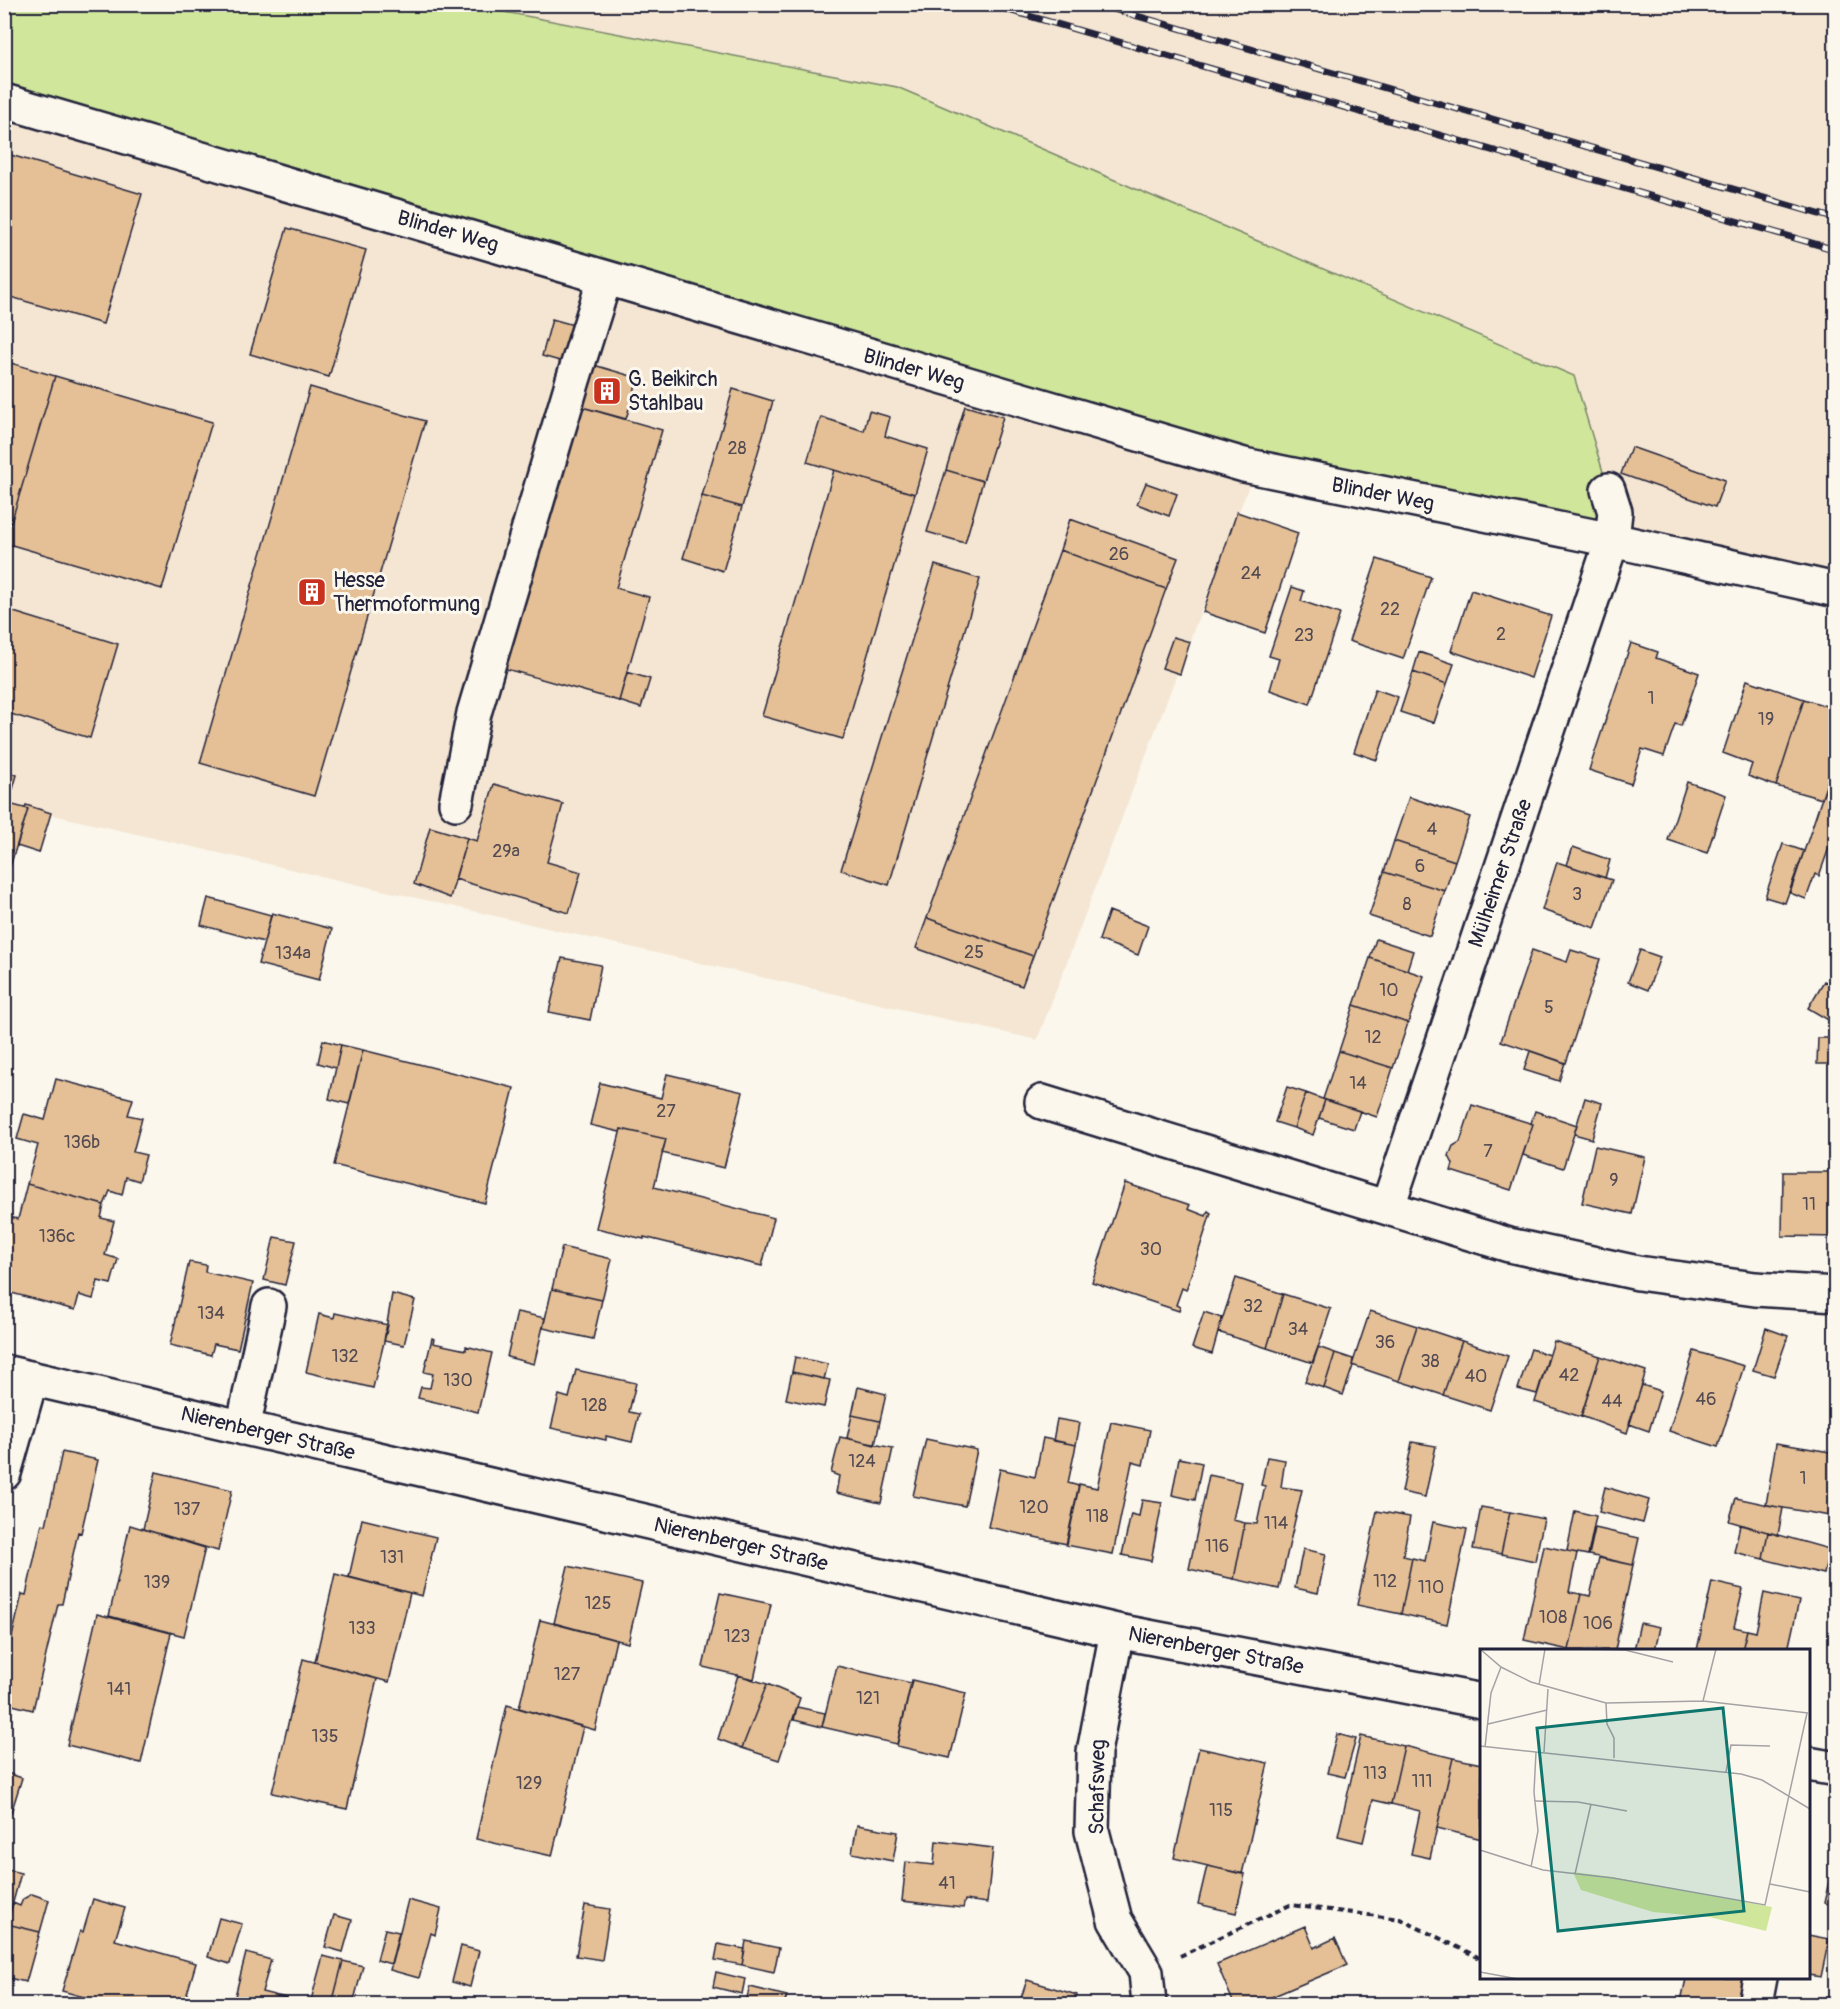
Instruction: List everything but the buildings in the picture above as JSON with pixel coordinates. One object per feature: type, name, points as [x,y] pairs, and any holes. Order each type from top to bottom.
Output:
[{"type":"street","name":"Blinder Weg","points":[[4,101],[1244,465],[1612,540],[1836,590]]},
{"type":"street","points":[[456,803],[474,713],[605,278]]},
{"type":"street","name":"Mülheimer Straße","points":[[1388,1206],[1612,540],[1615,512],[1608,490]]},
{"type":"street","points":[[1042,1102],[1388,1206],[1509,1245],[1638,1273],[1755,1289],[1836,1294]]},
{"type":"street","points":[[243,1428],[269,1306]]},
{"type":"street","points":[[4,1473],[18,1375]]},
{"type":"street","name":"Nierenberger Straße","points":[[18,1375],[1117,1631],[1480,1701]]},
{"type":"street","name":"Schafsweg","points":[[1117,1631],[1094,1752],[1092,1831],[1115,1920],[1146,1972],[1149,2004]]},
{"type":"street","points":[[1810,1764],[1836,1769]]},
{"type":"street","points":[[1755,2004],[1760,1979]]},
{"type":"path","points":[[1146,1972],[1290,1905],[1400,1919],[1480,1958]]},
{"type":"shaded area","points":[[468,5],[1835,5],[1835,569],[1630,561],[1573,376],[897,87]]},
{"type":"shaded area","points":[[5,102],[1253,475],[1037,1040],[5,804]]},
{"type":"green space","points":[[4,5],[468,5],[897,87],[1574,376],[1630,561],[1253,475],[5,102]]},
{"type":"railway","points":[[988,4],[1836,250]]},
{"type":"railway","points":[[1096,4],[1836,219]]},
{"type":"place","name":"G. Beikirch Stahlbau","points":[[607,391]]},
{"type":"place","name":"Hesse Thermoformung","points":[[312,592]]}]
